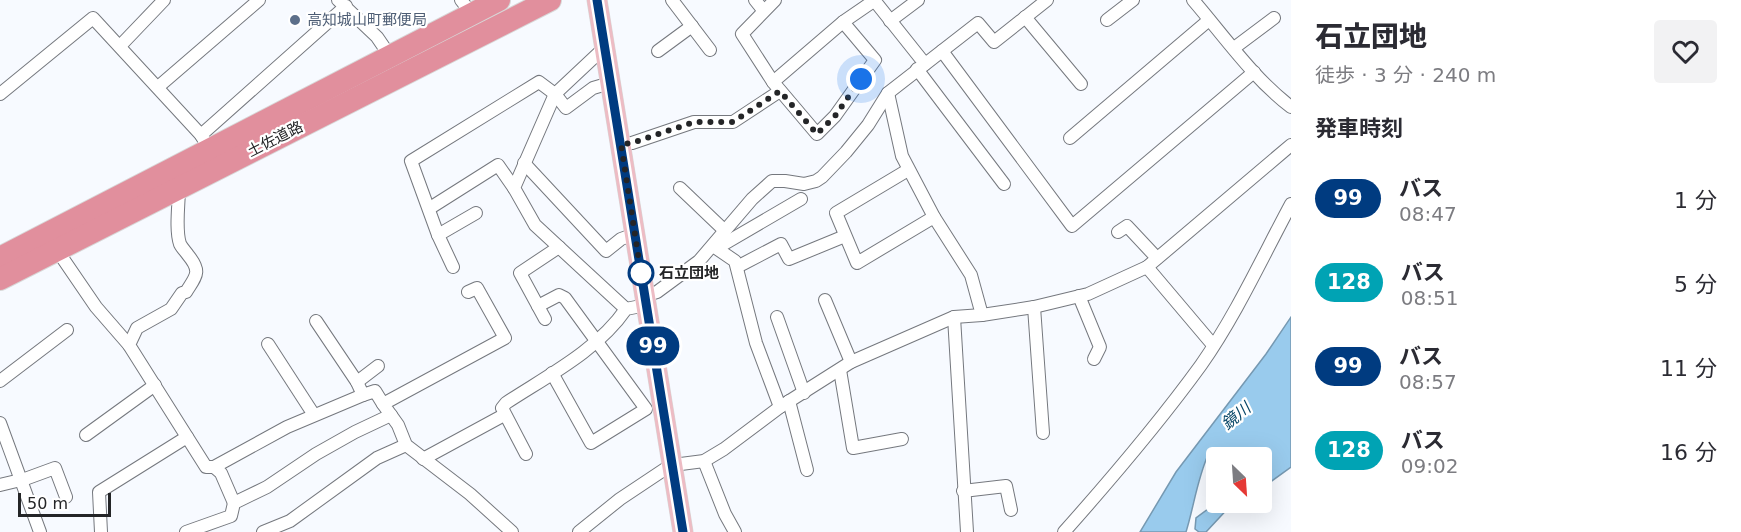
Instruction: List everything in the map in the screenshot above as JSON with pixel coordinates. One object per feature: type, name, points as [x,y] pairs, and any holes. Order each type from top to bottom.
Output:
[{"type":"highway","name":"土佐道路","points":[[0,258],[390,56],[466,7],[499,0]]},
{"type":"highway","name":"土佐道路","points":[[0,279],[179,188],[210,151],[550,0]]},
{"type":"main road","points":[[597,0],[645,300],[654,408],[673,465],[683,532]]},
{"type":"street","points":[[120,46],[165,0]]},
{"type":"street","points":[[158,87],[259,0]]},
{"type":"street","points":[[672,0],[710,50]]},
{"type":"street","points":[[755,0],[764,10]]},
{"type":"street","points":[[775,0],[742,34],[777,87],[817,134],[835,116],[875,60],[843,22]]},
{"type":"street","points":[[621,144],[632,143],[694,122],[733,122],[777,87],[843,22],[874,0],[1004,184]]},
{"type":"street","points":[[890,21],[918,0]]},
{"type":"street","points":[[715,247],[724,230],[761,189],[772,181],[804,184],[822,177],[868,125],[888,93],[978,23],[994,42],[1047,0]]},
{"type":"street","points":[[1107,20],[1133,0]]},
{"type":"street","points":[[1193,0],[1275,95],[1291,106]]},
{"type":"street","points":[[0,94],[93,18],[158,87],[210,151],[342,3],[377,37],[390,56]]},
{"type":"street","points":[[1025,17],[1081,84]]},
{"type":"street","points":[[1234,48],[1274,18]]},
{"type":"street","points":[[1070,138],[1209,20]]},
{"type":"street","points":[[658,51],[692,26]]},
{"type":"street","points":[[514,188],[555,94],[604,48]]},
{"type":"street","points":[[942,51],[1072,226],[1254,72]]},
{"type":"street","points":[[453,267],[438,235],[430,208],[411,162],[539,81],[555,94],[566,108],[593,88],[610,83]]},
{"type":"street","points":[[888,93],[902,156],[934,217],[971,275],[982,315]]},
{"type":"street","points":[[579,532],[620,499],[673,465],[704,461],[784,404],[845,366],[954,317],[1034,307],[1088,294],[1147,267],[1291,145]]},
{"type":"street","points":[[524,163],[606,251],[621,239],[635,234]]},
{"type":"street","points":[[430,208],[498,165],[535,225],[626,309]]},
{"type":"street","points":[[908,170],[836,213],[856,263],[934,217]]},
{"type":"street","points":[[129,345],[137,328],[171,309],[196,276],[196,265],[179,243],[177,213],[179,188]]},
{"type":"street","points":[[680,188],[724,230]]},
{"type":"street","points":[[526,454],[504,415],[502,408],[506,403],[575,359],[616,324],[626,309],[657,292],[715,247],[801,199]]},
{"type":"street","points":[[1064,532],[1136,448],[1201,364],[1240,300],[1291,204]]},
{"type":"street","points":[[438,235],[476,213]]},
{"type":"street","points":[[1118,232],[1127,226],[1157,258]]},
{"type":"street","points":[[737,267],[782,244],[789,259],[845,236]]},
{"type":"street","points":[[545,319],[520,273],[559,247]]},
{"type":"street","points":[[715,247],[735,261],[756,342],[784,404],[807,470]]},
{"type":"street","points":[[57,250],[96,307],[129,345],[206,467],[214,467],[287,427],[375,391],[398,425],[406,445],[470,494],[512,532]]},
{"type":"street","points":[[1147,267],[1213,345]]},
{"type":"street","points":[[383,404],[506,338],[477,288],[468,292]]},
{"type":"street","points":[[538,306],[559,295],[565,298],[654,408],[591,443],[552,373]]},
{"type":"street","points":[[1079,296],[1100,347],[1094,360]]},
{"type":"street","points":[[825,300],[845,366],[852,448],[902,439]]},
{"type":"street","points":[[1034,307],[1043,433]]},
{"type":"street","points":[[777,317],[804,393]]},
{"type":"street","points":[[954,317],[967,532]]},
{"type":"street","points":[[316,321],[357,382],[363,395]]},
{"type":"street","points":[[0,381],[56,346],[67,330]]},
{"type":"street","points":[[268,344],[314,415]]},
{"type":"street","points":[[357,382],[378,366]]},
{"type":"street","points":[[86,435],[155,385]]},
{"type":"street","points":[[234,503],[267,487],[315,454],[391,415]]},
{"type":"street","points":[[423,459],[504,415]]},
{"type":"street","points":[[0,423],[40,532]]},
{"type":"street","points":[[101,532],[99,492],[187,437]]},
{"type":"street","points":[[263,532],[290,521],[376,458],[406,445]]},
{"type":"street","points":[[704,461],[725,514],[735,532]]},
{"type":"street","points":[[186,532],[231,516],[234,503],[221,473],[214,467]]},
{"type":"street","points":[[0,485],[55,468],[66,497]]},
{"type":"street","points":[[963,491],[1006,486],[1011,510]]},
{"type":"water","name":"鏡川","points":[[1291,317],[1291,467],[1272,481],[1272,447],[1206,447],[1206,460],[1186,532],[1140,532],[1176,472],[1266,354]]},
{"type":"water","points":[[1206,510],[1206,513],[1224,513],[1206,532],[1199,532],[1195,529],[1196,518]]},
{"type":"bus line","name":"99","points":[[597,0],[683,532]]},
{"type":"place","name":"高知城山町郵便局","points":[[295,20]]},
{"type":"place","name":"石立団地","points":[[641,273]]},
{"type":"route","points":[[641,273],[642,280],[621,144],[632,143],[694,122],[733,122],[780,91],[817,134],[835,116],[861,79]]}]
